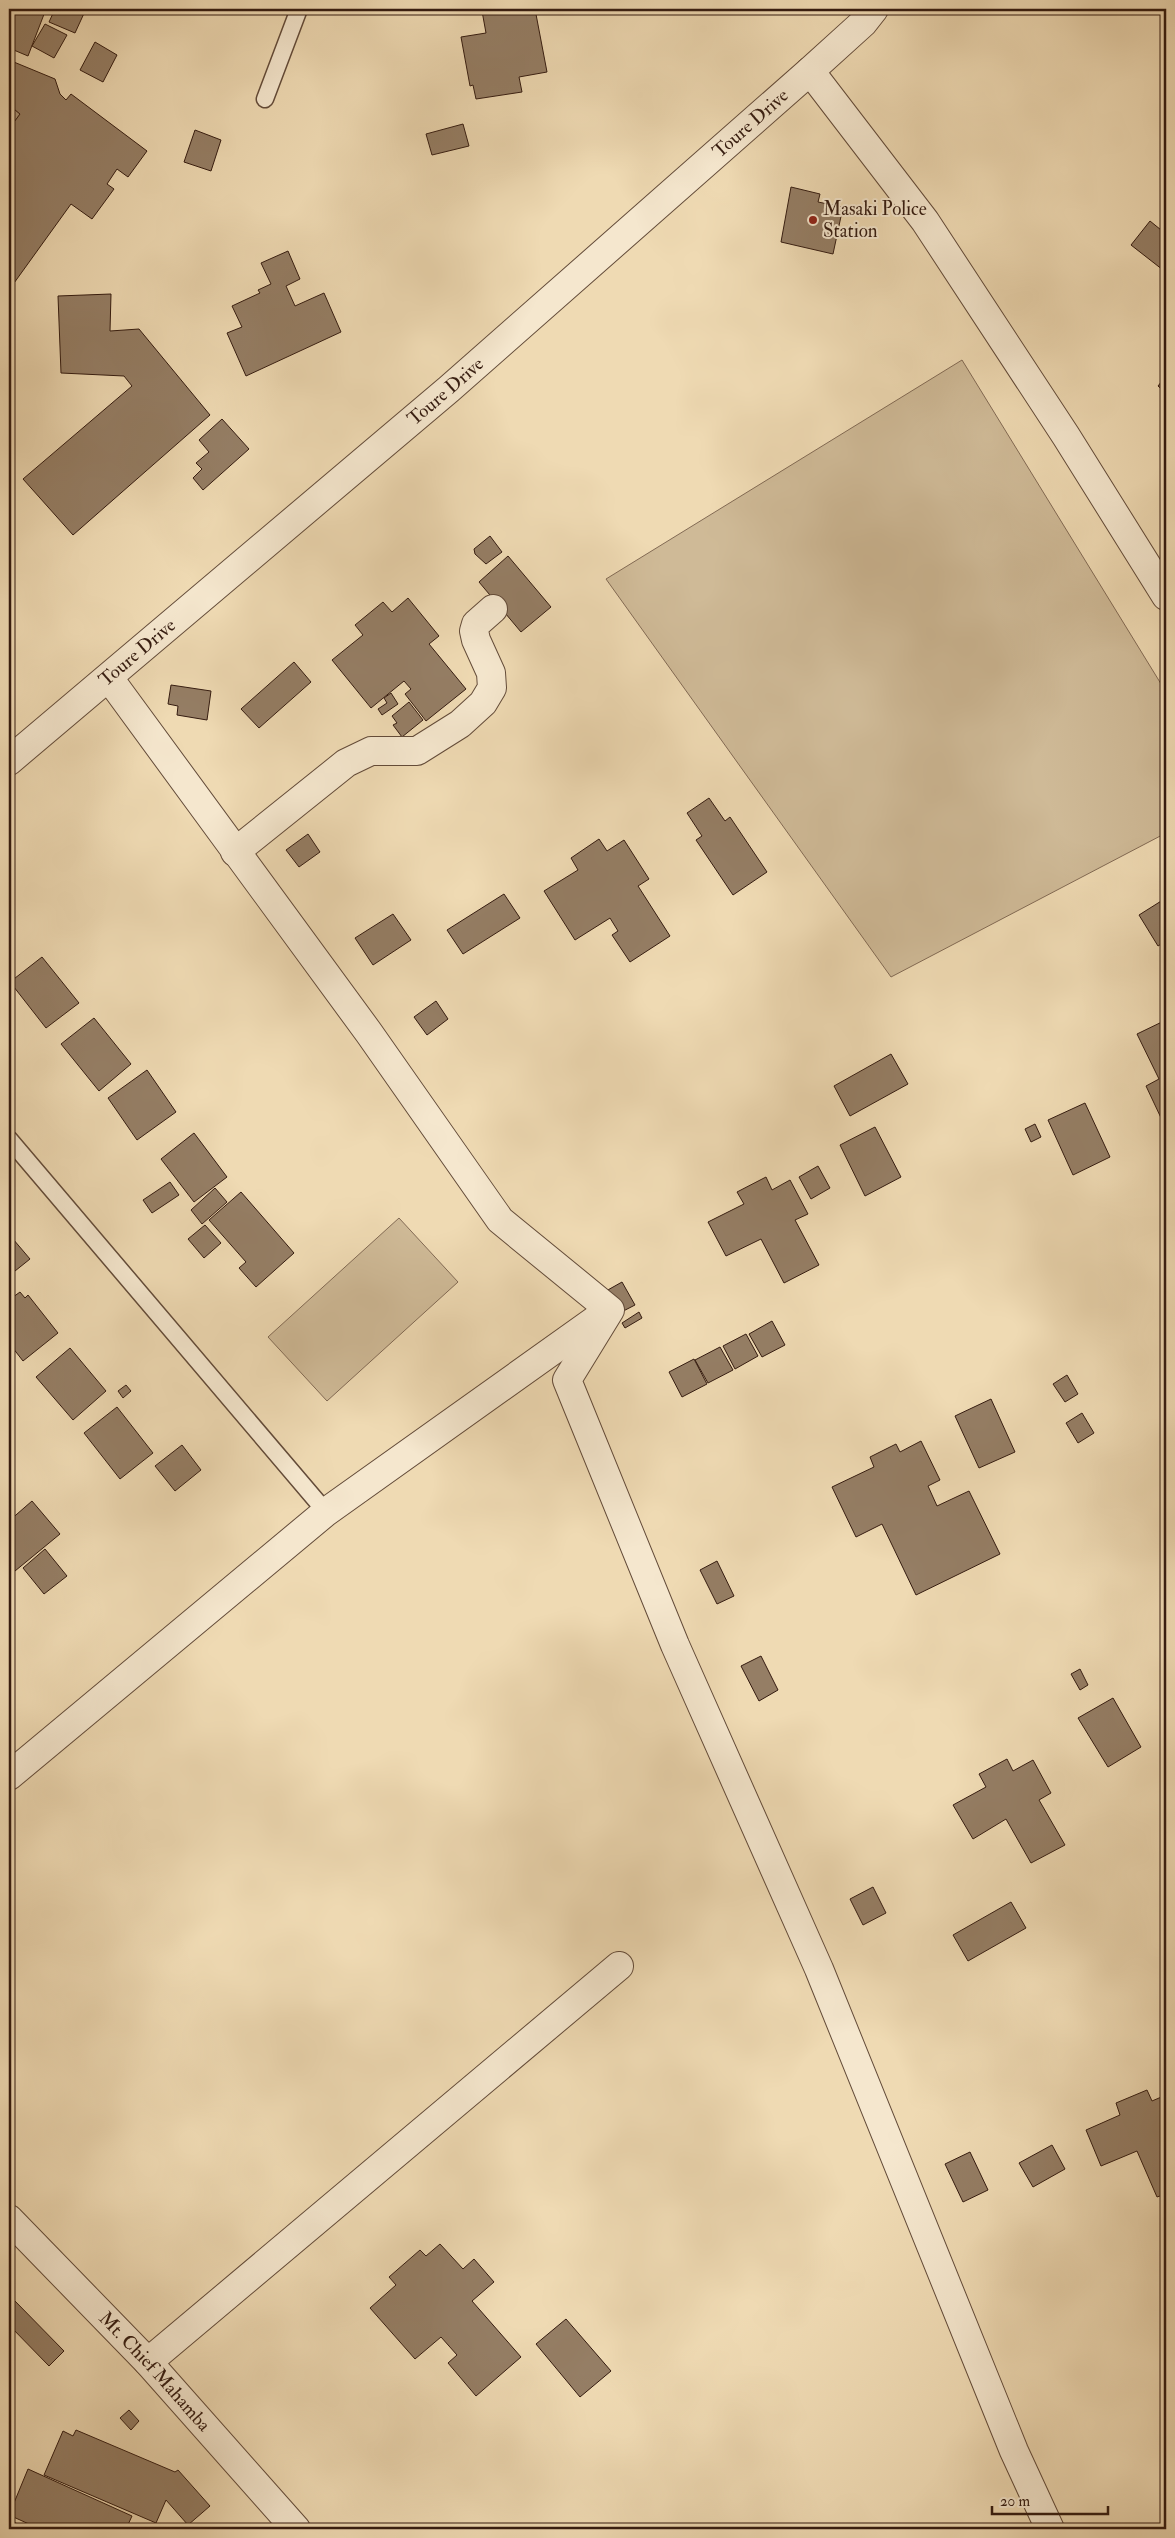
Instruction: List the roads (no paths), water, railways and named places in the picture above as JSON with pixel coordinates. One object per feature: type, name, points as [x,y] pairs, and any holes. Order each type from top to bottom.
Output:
[{"type":"street","name":"Toure Drive","points":[[9,762],[449,389],[810,71],[863,23],[874,9]]},
{"type":"street","points":[[810,71],[925,221],[1066,436],[1166,596]]},
{"type":"street","points":[[235,852],[346,763],[372,751],[417,751],[460,724],[483,703],[492,688],[491,673],[476,640],[474,631],[476,624],[494,609]]},
{"type":"street","points":[[109,678],[369,1034],[500,1220],[610,1310]]},
{"type":"street","points":[[9,1776],[326,1512],[610,1310]]},
{"type":"street","points":[[610,1310],[567,1380],[674,1645],[818,1969],[1014,2451],[1050,2529]]},
{"type":"street","points":[[148,2362],[619,1966]]},
{"type":"street","name":"Mt. Chief Mahamba","points":[[9,2219],[148,2362],[296,2529]]},
{"type":"lane","points":[[265,98],[299,9]]},
{"type":"lane","points":[[9,1139],[326,1512]]},
{"type":"place","name":"Masaki Police Station","points":[[813,220]]}]
